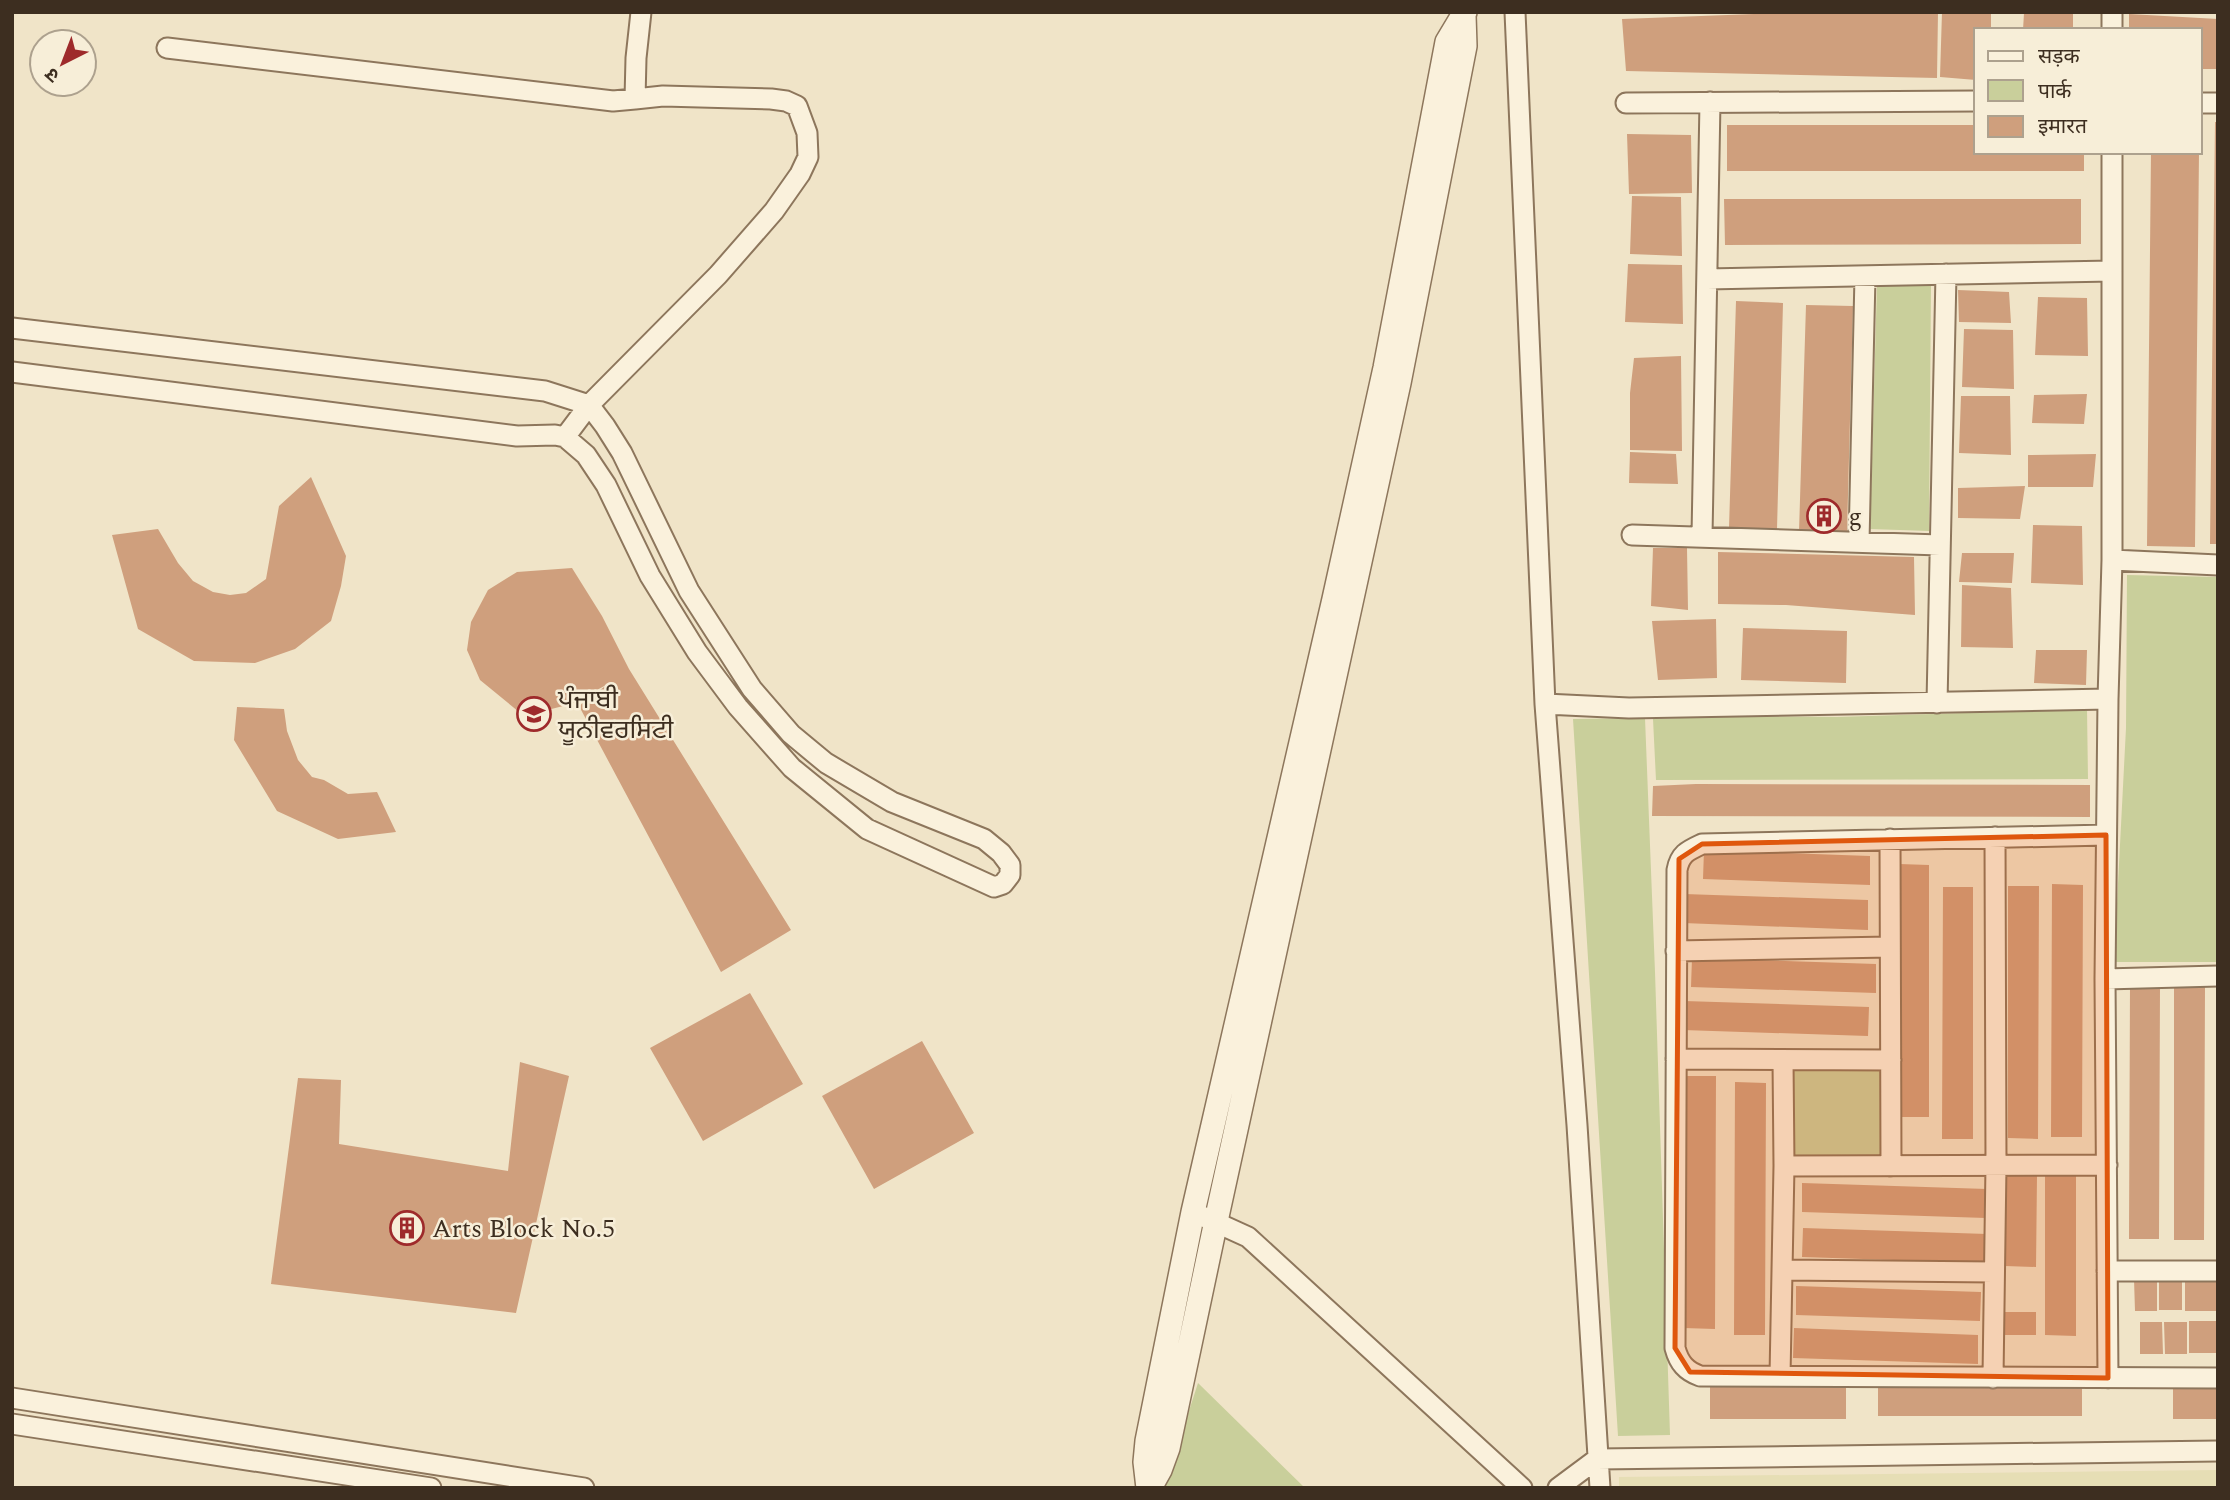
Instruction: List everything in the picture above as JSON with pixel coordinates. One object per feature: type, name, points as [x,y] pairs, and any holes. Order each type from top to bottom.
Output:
[{"type":"street","points":[[635,99],[641,12]]},
{"type":"street","points":[[1515,12],[1545,704],[1577,1125],[1600,1488]]},
{"type":"street","points":[[1149,1488],[1145,1462],[1147,1441],[1193,1212],[1385,368],[1465,46],[1464,14]]},
{"type":"street","points":[[167,48],[612,101],[663,96],[771,99],[786,101],[797,107],[807,133],[808,157],[800,174],[774,211],[718,275],[589,405],[565,437]]},
{"type":"street","points":[[1626,103],[1974,101]]},
{"type":"street","points":[[1702,536],[1710,102]]},
{"type":"street","points":[[2108,1378],[2105,979],[2112,560],[2112,154]]},
{"type":"street","points":[[1149,1488],[1160,1471],[1168,1448],[1399,383],[1424,209]]},
{"type":"street","points":[[1707,279],[2112,271]]},
{"type":"street","points":[[1937,703],[1946,274]]},
{"type":"street","points":[[1859,542],[1865,276]]},
{"type":"street","points":[[12,328],[545,391],[589,405],[622,453],[688,591],[752,689],[791,734],[826,763],[892,803],[984,839],[1001,853],[1010,865],[1010,875],[1003,884],[993,887],[867,829],[792,768],[696,652],[650,576],[606,485],[586,455],[565,437],[517,436],[12,372]]},
{"type":"street","points":[[1632,535],[1940,545]]},
{"type":"street","points":[[2112,560],[2218,565]]},
{"type":"street","points":[[1545,704],[1629,708],[2108,699]]},
{"type":"street","points":[[2106,835],[1702,844],[1679,859],[1676,951],[1675,1348],[1678,1360],[1690,1372],[1700,1376],[2218,1378]]},
{"type":"street","points":[[1993,1377],[1996,1166],[1995,837]]},
{"type":"street","points":[[1890,839],[1891,1166]]},
{"type":"street","points":[[1676,951],[1890,947]]},
{"type":"street","points":[[2105,979],[2218,976]]},
{"type":"street","points":[[1676,1059],[1891,1060]]},
{"type":"street","points":[[1780,1376],[1783,1060]]},
{"type":"street","points":[[1784,1166],[2107,1165]]},
{"type":"street","points":[[1193,1212],[1248,1237],[1522,1488]]},
{"type":"street","points":[[1782,1270],[1994,1272]]},
{"type":"street","points":[[2108,1271],[2218,1271]]},
{"type":"street","points":[[12,1398],[464,1478],[584,1488]]},
{"type":"street","points":[[12,1424],[431,1488]]},
{"type":"street","points":[[1558,1488],[1597,1459],[2218,1451]]},
{"type":"highlighted area","points":[[2106,835],[2108,1378],[1690,1372],[1675,1348],[1679,859],[1702,844]]},
{"type":"shaded area","points":[[2218,1470],[2218,1488],[1619,1488],[1619,1477]]},
{"type":"green space","points":[[1931,284],[1929,531],[1870,529],[1877,285]]},
{"type":"green space","points":[[2127,575],[2218,577],[2218,962],[2114,962],[2126,728]]},
{"type":"green space","points":[[2087,709],[2088,779],[1656,780],[1653,719],[1837,717]]},
{"type":"green space","points":[[1645,718],[1670,1435],[1618,1436],[1573,719]]},
{"type":"green space","points":[[1883,1066],[1884,1158],[1792,1157],[1790,1068]]},
{"type":"green space","points":[[1198,1383],[1305,1488],[1164,1488]]},
{"type":"building","points":[[1806,12],[1938,12],[1937,78],[1626,71],[1622,19]]},
{"type":"building","points":[[1942,12],[1991,12],[1991,28],[1974,28],[1974,80],[1940,77]]},
{"type":"building","points":[[2024,13],[2073,14],[2073,28],[2023,28]]},
{"type":"building","points":[[2129,14],[2218,19],[2218,69],[2202,69],[2202,28],[2129,28]]},
{"type":"building","points":[[2215,122],[2218,122],[2218,544],[2210,544]]},
{"type":"building","points":[[1727,125],[1974,125],[1974,154],[2084,154],[2084,171],[1727,171]]},
{"type":"building","points":[[1627,134],[1691,135],[1692,193],[1629,194]]},
{"type":"building","points":[[2151,154],[2199,154],[2195,547],[2147,546]]},
{"type":"building","points":[[1632,196],[1681,197],[1682,256],[1630,254]]},
{"type":"building","points":[[1724,199],[2081,199],[2081,244],[1725,245]]},
{"type":"building","points":[[1628,264],[1682,265],[1683,324],[1625,322]]},
{"type":"building","points":[[1958,290],[2009,292],[2011,323],[1959,322]]},
{"type":"building","points":[[2038,297],[2087,298],[2088,356],[2035,355]]},
{"type":"building","points":[[1736,301],[1783,303],[1777,529],[1729,528]]},
{"type":"building","points":[[1806,305],[1853,306],[1847,533],[1799,532]]},
{"type":"building","points":[[1964,329],[2013,330],[2014,389],[1962,387]]},
{"type":"building","points":[[1681,356],[1682,451],[1630,450],[1630,393],[1634,358]]},
{"type":"building","points":[[2087,394],[2084,424],[2032,423],[2034,395]]},
{"type":"building","points":[[1961,396],[2010,396],[2011,455],[1959,453]]},
{"type":"building","points":[[1630,452],[1676,454],[1678,484],[1629,483]]},
{"type":"building","points":[[2096,454],[2093,487],[2028,487],[2028,455]]},
{"type":"building","points":[[311,477],[346,556],[331,621],[295,649],[255,663],[194,661],[138,629],[112,535],[158,529],[178,563],[193,581],[213,592],[230,595],[246,593],[266,579],[279,506]]},
{"type":"building","points":[[2025,486],[2020,519],[1958,518],[1958,488]]},
{"type":"building","points":[[2033,525],[2082,526],[2083,585],[2031,583]]},
{"type":"building","points":[[1653,548],[1687,548],[1688,610],[1651,606]]},
{"type":"building","points":[[1718,552],[1914,557],[1915,615],[1786,605],[1718,604]]},
{"type":"building","points":[[1962,553],[2014,553],[2012,583],[1959,582]]},
{"type":"building","points":[[572,568],[602,616],[629,669],[791,930],[721,972],[579,706],[608,684],[571,704],[524,716],[480,680],[467,650],[471,622],[488,590],[517,572]]},
{"type":"building","points":[[1962,585],[2011,588],[2013,648],[1961,647]]},
{"type":"building","points":[[1716,619],[1717,678],[1658,680],[1652,621]]},
{"type":"building","points":[[1743,628],[1847,631],[1846,683],[1741,680]]},
{"type":"building","points":[[2036,650],[2087,650],[2086,685],[2034,683]]},
{"type":"building","points":[[237,707],[284,709],[287,731],[298,760],[312,777],[324,780],[348,794],[377,792],[396,832],[338,839],[277,811],[234,740]]},
{"type":"building","points":[[2090,785],[2090,817],[1652,816],[1653,786]]},
{"type":"building","points":[[1704,850],[1870,856],[1870,885],[1703,879]]},
{"type":"building","points":[[1899,864],[1929,865],[1929,1117],[1898,1117]]},
{"type":"building","points":[[2052,884],[2083,885],[2082,1137],[2051,1137]]},
{"type":"building","points":[[2008,886],[2039,886],[2038,1139],[2008,1138]]},
{"type":"building","points":[[1943,887],[1973,887],[1973,1139],[1942,1139]]},
{"type":"building","points":[[1684,894],[1868,900],[1868,930],[1683,923]]},
{"type":"building","points":[[1692,958],[1876,964],[1876,993],[1691,987]]},
{"type":"building","points":[[2130,986],[2160,987],[2159,1239],[2129,1239]]},
{"type":"building","points":[[2174,987],[2205,987],[2204,1240],[2174,1240]]},
{"type":"building","points":[[750,993],[803,1084],[703,1141],[650,1048]]},
{"type":"building","points":[[1684,1001],[1869,1007],[1868,1036],[1683,1030]]},
{"type":"building","points":[[922,1041],[974,1133],[874,1189],[822,1096]]},
{"type":"building","name":"Arts Block No.5","points":[[520,1062],[569,1076],[516,1313],[271,1284],[298,1078],[341,1080],[339,1144],[508,1171]]},
{"type":"building","points":[[1685,1076],[1716,1076],[1715,1329],[1684,1328]]},
{"type":"building","points":[[1735,1082],[1766,1083],[1765,1335],[1734,1335]]},
{"type":"building","points":[[2006,1174],[2037,1175],[2036,1267],[2005,1266]]},
{"type":"building","points":[[2045,1175],[2076,1175],[2076,1336],[2045,1335]]},
{"type":"building","points":[[1802,1183],[1987,1189],[1986,1218],[1802,1212]]},
{"type":"building","points":[[1803,1228],[1987,1234],[1986,1263],[1802,1257]]},
{"type":"building","points":[[2159,1278],[2182,1278],[2182,1310],[2159,1310]]},
{"type":"building","points":[[2134,1279],[2157,1279],[2157,1311],[2135,1311]]},
{"type":"building","points":[[2185,1279],[2218,1279],[2218,1311],[2185,1311]]},
{"type":"building","points":[[1796,1286],[1981,1292],[1980,1321],[1796,1315]]},
{"type":"building","points":[[2005,1312],[2036,1312],[2036,1335],[2005,1335]]},
{"type":"building","points":[[2189,1321],[2218,1321],[2218,1353],[2189,1353]]},
{"type":"building","points":[[2140,1322],[2162,1322],[2163,1354],[2140,1354]]},
{"type":"building","points":[[2164,1322],[2187,1322],[2187,1354],[2165,1354]]},
{"type":"building","points":[[1794,1328],[1978,1335],[1978,1364],[1793,1358]]},
{"type":"building","points":[[1878,1384],[2082,1385],[2082,1416],[1878,1416]]},
{"type":"building","points":[[1710,1387],[1846,1387],[1846,1419],[1710,1419]]},
{"type":"building","points":[[2173,1387],[2218,1387],[2218,1419],[2173,1419]]},
{"type":"place","name":"g","points":[[1824,516]]},
{"type":"place","name":"ਪੰਜਾਬੀ ਯੂਨੀਵਰਸਿਟੀ","points":[[534,714]]},
{"type":"place","name":"Arts Block No.5","points":[[407,1228]]}]
